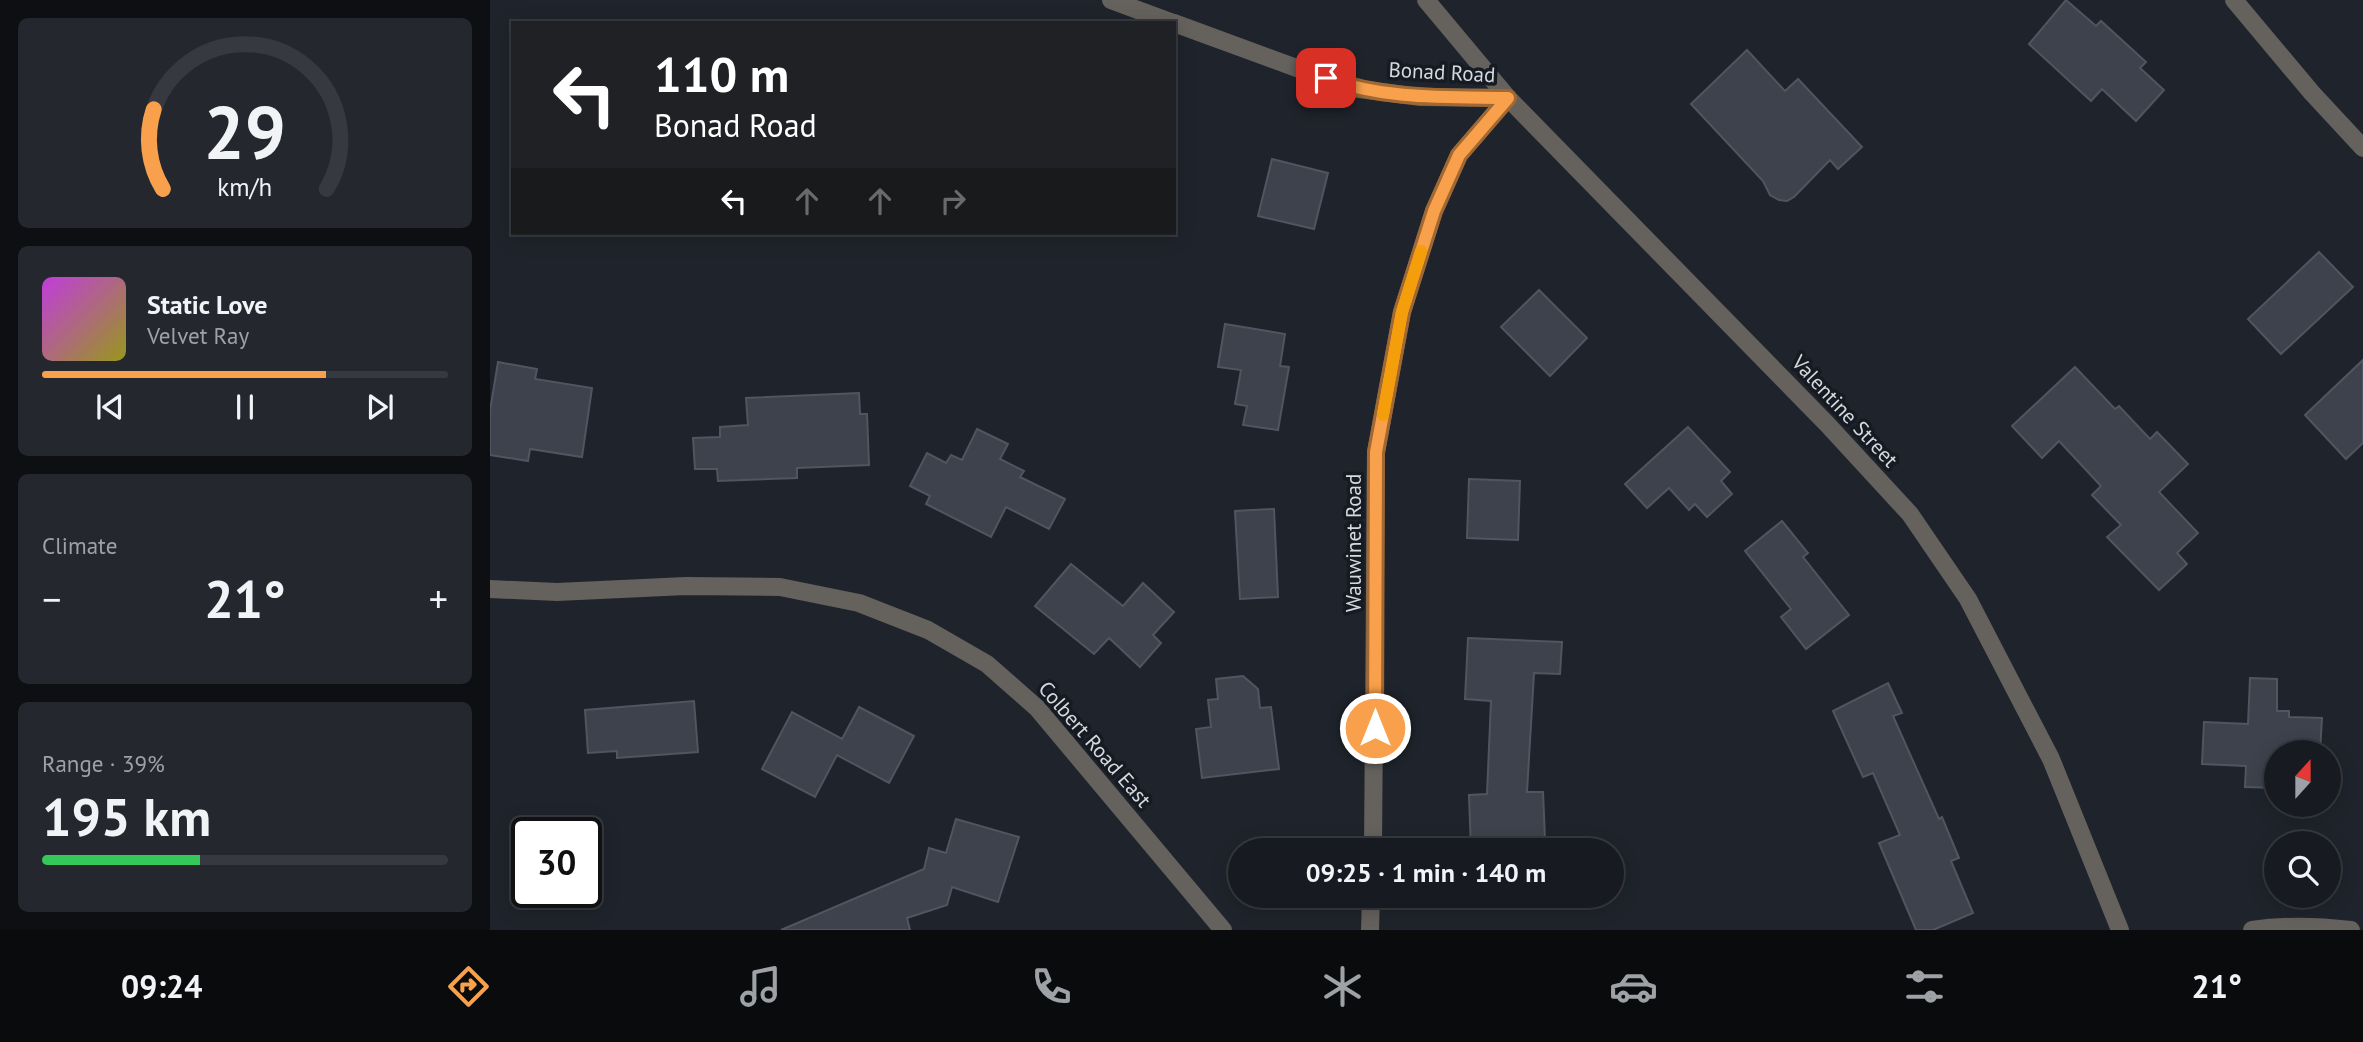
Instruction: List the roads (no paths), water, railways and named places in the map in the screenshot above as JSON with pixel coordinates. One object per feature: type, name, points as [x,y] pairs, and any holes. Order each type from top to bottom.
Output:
[{"type":"street","name":"Bonad Road","points":[[1111,0],[1169,21]]},
{"type":"street","name":"Valentine Street","points":[[1426,0],[1508,98],[1827,424],[1910,514],[1968,599],[2051,759],[2120,930]]},
{"type":"street","points":[[2234,0],[2312,93],[2363,148]]},
{"type":"street","name":"Bonad Road","points":[[1176,24],[1351,88],[1421,97],[1508,98]]},
{"type":"street","name":"Wauwinet Road","points":[[1373,838],[1376,452],[1402,312],[1434,211],[1459,155],[1508,98]]},
{"type":"street","name":"Colbert Road East","points":[[490,589],[557,592],[686,586],[780,587],[859,603],[928,630],[988,664],[1037,709],[1223,930]]},
{"type":"street","points":[[1370,930],[1371,908]]},
{"type":"street","points":[[2252,930],[2285,926],[2350,930]]}]
